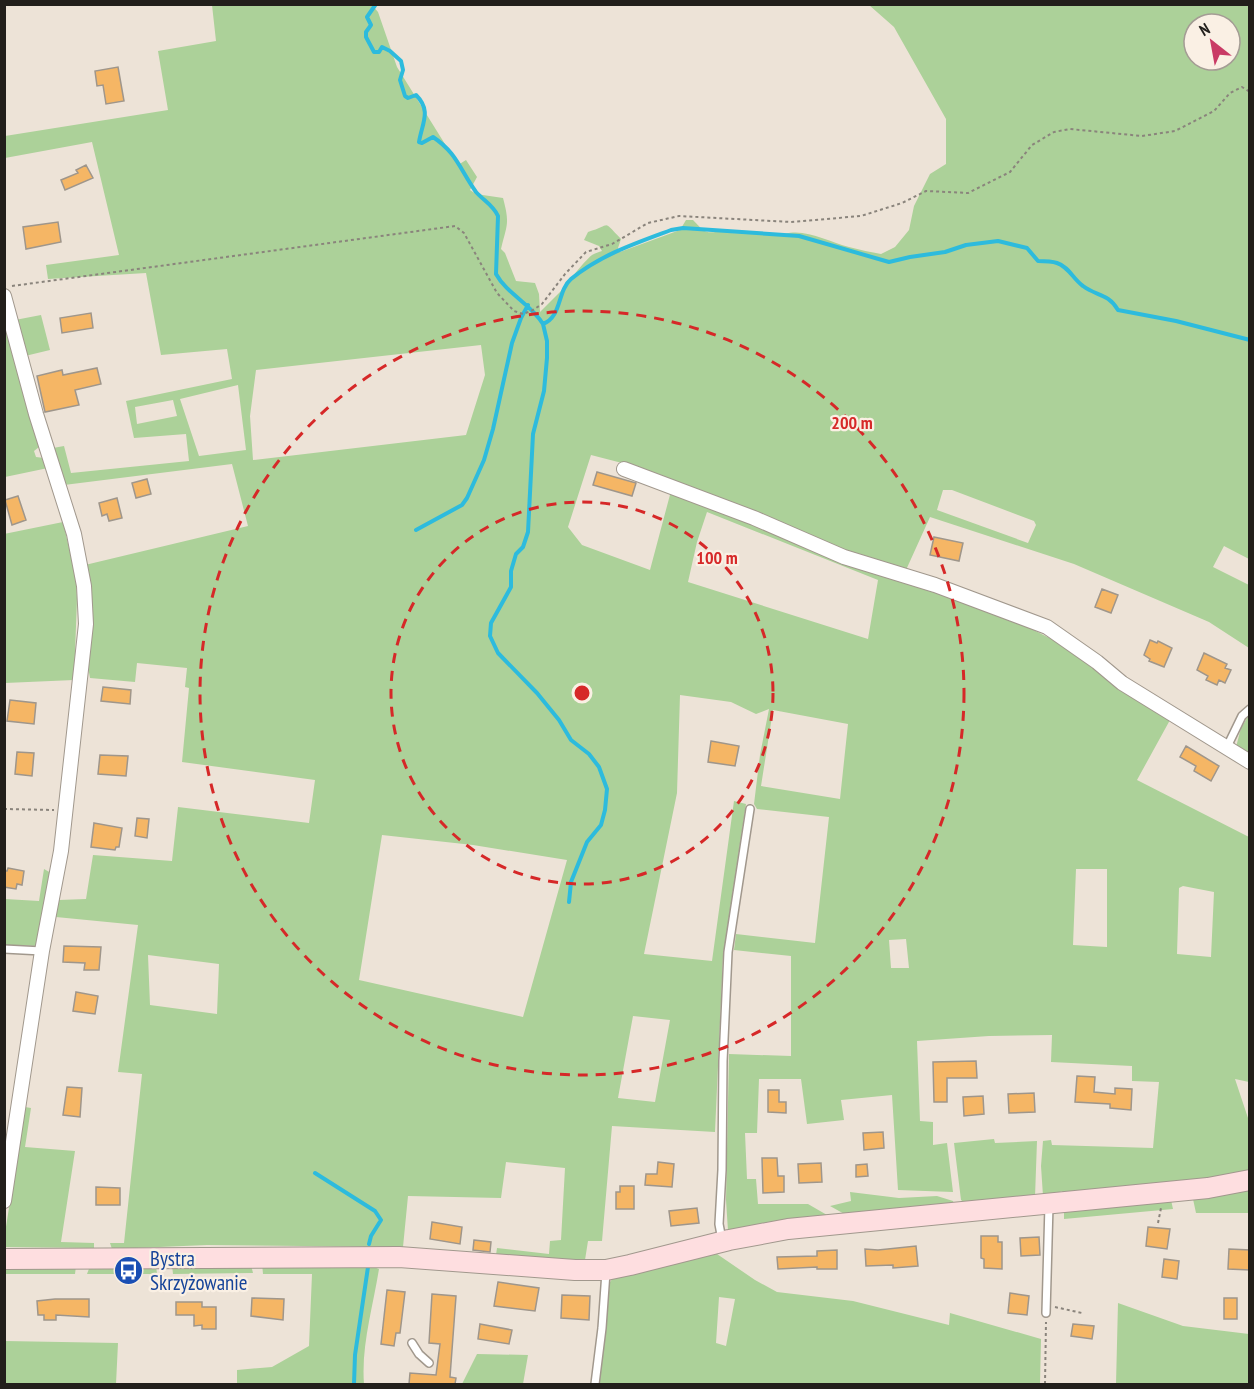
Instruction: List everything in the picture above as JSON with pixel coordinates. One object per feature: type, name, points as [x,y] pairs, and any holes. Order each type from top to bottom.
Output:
[{"type":"street","points":[[4,296],[36,414],[71,525],[84,586],[86,624],[61,851],[42,951],[4,1201]]},
{"type":"street","points":[[624,469],[754,518],[844,557],[935,585],[1047,627],[1097,662],[1122,683],[1250,762]]},
{"type":"street","points":[[4,1259],[399,1257],[575,1270],[606,1270],[722,1242],[788,1229],[1208,1188],[1250,1180]]},
{"type":"lane","points":[[1226,749],[1242,716],[1250,709]]},
{"type":"lane","points":[[722,1242],[719,1224],[728,952],[750,809]]},
{"type":"lane","points":[[4,949],[42,951]]},
{"type":"lane","points":[[1046,1309],[1049,1204]]},
{"type":"lane","points":[[595,1384],[606,1270]]},
{"type":"lane","points":[[412,1343],[429,1363]]},
{"type":"path","points":[[4,287],[455,226],[464,233],[497,293],[514,311],[524,314],[542,304],[565,274],[586,252],[612,244],[648,223],[678,216],[791,222],[861,216],[902,203],[926,191],[968,193],[1010,172],[1032,145],[1054,132],[1070,129],[1142,136],[1175,131],[1214,111],[1230,93],[1242,87],[1250,92]]},
{"type":"path","points":[[4,809],[65,810]]},
{"type":"path","points":[[1045,1384],[1046,1309],[1082,1313]]},
{"type":"green space","points":[[212,5],[372,5],[378,12],[397,67],[458,165],[466,160],[477,177],[470,190],[476,194],[503,198],[507,224],[501,249],[505,253],[516,281],[535,283],[539,294],[540,312],[569,283],[590,257],[602,251],[599,246],[584,240],[588,232],[606,225],[621,239],[618,248],[620,252],[680,230],[686,220],[693,220],[704,231],[710,232],[801,233],[881,254],[895,247],[909,230],[914,206],[930,174],[946,164],[946,119],[894,27],[869,5],[1249,5],[1249,559],[1224,546],[1213,567],[1249,585],[1249,648],[1209,622],[1074,564],[930,517],[906,570],[897,569],[622,463],[591,455],[568,527],[582,545],[650,570],[671,491],[1014,620],[1065,646],[1126,694],[1170,720],[1137,780],[1249,837],[1249,1082],[1235,1079],[1249,1121],[1249,1170],[1215,1178],[1063,1193],[1062,1191],[1043,1196],[1041,1166],[1043,1141],[1051,1140],[1052,1145],[1153,1148],[1159,1082],[1132,1081],[1132,1066],[1051,1062],[1052,1035],[917,1041],[920,1121],[933,1122],[933,1145],[947,1143],[953,1192],[898,1190],[892,1095],[841,1100],[844,1120],[807,1124],[801,1079],[759,1079],[757,1133],[745,1133],[747,1179],[756,1179],[758,1204],[808,1204],[827,1215],[826,1218],[728,1231],[726,1200],[729,1054],[791,1056],[791,956],[734,950],[736,934],[815,943],[829,817],[757,809],[754,804],[769,709],[756,714],[731,702],[680,695],[677,793],[644,954],[712,961],[734,801],[746,804],[723,956],[715,1132],[612,1126],[602,1241],[588,1241],[585,1260],[496,1255],[497,1248],[549,1254],[550,1241],[561,1240],[565,1168],[506,1162],[501,1198],[408,1196],[403,1247],[207,1245],[112,1249],[110,1243],[124,1243],[142,1074],[118,1072],[138,925],[56,917],[59,900],[86,899],[93,855],[172,861],[178,807],[309,823],[315,780],[182,762],[189,688],[185,687],[187,668],[137,663],[135,682],[90,678],[85,565],[248,526],[232,464],[64,485],[53,448],[64,446],[71,473],[189,461],[186,434],[134,438],[126,401],[232,379],[227,349],[161,355],[146,273],[48,279],[46,265],[119,255],[92,142],[5,158],[5,136],[168,110],[158,51],[216,41]],"holes":[[[481,345],[485,375],[466,435],[253,460],[250,416],[256,370]],[[238,385],[246,450],[199,456],[180,399]],[[173,400],[177,416],[137,424],[135,407]],[[943,490],[952,490],[1034,521],[1036,525],[1028,543],[937,510]],[[707,512],[878,580],[868,639],[688,582]],[[773,710],[848,724],[840,799],[761,786]],[[382,835],[473,845],[567,860],[523,1017],[359,980]],[[1076,869],[1107,869],[1107,947],[1073,945]],[[1183,886],[1214,892],[1211,957],[1177,954],[1179,888]],[[906,939],[909,968],[891,968],[889,940]],[[148,955],[219,964],[217,1014],[150,1005]],[[633,1016],[670,1020],[655,1102],[618,1098]]]},
{"type":"green space","points":[[41,315],[50,350],[25,356],[15,320]]},
{"type":"green space","points":[[4,324],[39,447],[34,451],[36,457],[44,458],[48,468],[5,477]]},
{"type":"green space","points":[[63,522],[76,578],[74,680],[5,683],[4,534]]},
{"type":"green space","points":[[1249,715],[1249,755],[1236,747],[1241,728]]},
{"type":"green space","points":[[44,869],[51,873],[39,946],[5,945],[5,899],[39,901]]},
{"type":"green space","points":[[25,1107],[31,1108],[25,1147],[75,1151],[61,1242],[94,1243],[94,1248],[5,1247],[5,1233]]},
{"type":"green space","points":[[994,1139],[995,1143],[1037,1141],[1035,1197],[966,1204],[961,1200],[954,1143]]},
{"type":"green space","points":[[1249,1188],[1249,1213],[1196,1213],[1193,1199]]},
{"type":"green space","points":[[850,1192],[899,1198],[937,1196],[953,1201],[954,1204],[848,1216],[830,1206],[851,1201]]},
{"type":"green space","points":[[1171,1200],[1173,1209],[1064,1219],[1064,1210]]},
{"type":"green space","points":[[717,1254],[777,1292],[853,1301],[949,1325],[950,1313],[1041,1339],[1040,1384],[599,1384],[610,1282],[613,1278]],"holes":[[[719,1297],[735,1299],[726,1346],[716,1343]]]},
{"type":"green space","points":[[262,1263],[368,1265],[379,1269],[364,1355],[364,1384],[237,1384],[237,1370],[272,1367],[309,1346],[312,1274],[263,1274]]},
{"type":"green space","points":[[156,1265],[157,1274],[87,1274],[90,1266]]},
{"type":"green space","points":[[172,1265],[251,1265],[253,1273],[173,1274]]},
{"type":"green space","points":[[76,1266],[75,1274],[5,1274],[5,1268]]},
{"type":"green space","points":[[1118,1303],[1183,1326],[1249,1334],[1249,1384],[1116,1384]]},
{"type":"green space","points":[[5,1341],[118,1343],[116,1384],[5,1384]]},
{"type":"green space","points":[[477,1354],[528,1355],[523,1384],[462,1384]]},
{"type":"building","points":[[118,67],[124,101],[106,104],[103,85],[97,86],[95,71]]},
{"type":"building","points":[[86,165],[93,178],[65,190],[61,180],[78,173],[76,170]]},
{"type":"building","points":[[58,222],[61,242],[26,249],[23,227]]},
{"type":"building","points":[[91,313],[93,328],[62,333],[60,318]]},
{"type":"building","points":[[97,368],[101,384],[75,390],[79,405],[45,412],[37,376],[62,370],[63,375]]},
{"type":"building","points":[[597,472],[636,483],[632,496],[593,485]]},
{"type":"building","points":[[147,479],[151,494],[136,498],[132,483]]},
{"type":"building","points":[[18,496],[26,520],[12,525],[5,500]]},
{"type":"building","points":[[117,498],[122,518],[109,521],[107,514],[102,516],[99,503]]},
{"type":"building","points":[[934,537],[963,543],[959,561],[930,555]]},
{"type":"building","points":[[1102,589],[1118,595],[1111,613],[1095,607]]},
{"type":"building","points":[[1150,640],[1172,648],[1164,667],[1149,661],[1150,659],[1144,655]]},
{"type":"building","points":[[1204,653],[1227,664],[1225,668],[1231,670],[1225,683],[1219,680],[1217,685],[1206,680],[1208,676],[1197,670]]},
{"type":"building","points":[[103,687],[131,690],[130,704],[101,701]]},
{"type":"building","points":[[10,700],[36,703],[34,724],[7,721]]},
{"type":"building","points":[[711,741],[739,746],[735,766],[708,762]]},
{"type":"building","points":[[1186,746],[1219,766],[1211,781],[1194,771],[1196,766],[1180,757]]},
{"type":"building","points":[[17,752],[34,753],[32,776],[15,774]]},
{"type":"building","points":[[100,755],[128,756],[126,776],[98,774]]},
{"type":"building","points":[[137,818],[149,819],[147,838],[135,836]]},
{"type":"building","points":[[94,823],[122,828],[119,847],[115,850],[91,847]]},
{"type":"building","points":[[8,868],[24,871],[22,885],[17,884],[16,889],[4,887],[4,871]]},
{"type":"building","points":[[64,946],[101,947],[99,970],[84,970],[85,963],[63,962]]},
{"type":"building","points":[[76,992],[98,996],[95,1014],[73,1011]]},
{"type":"building","points":[[976,1061],[977,1078],[947,1078],[947,1102],[934,1102],[933,1062]]},
{"type":"building","points":[[1077,1076],[1095,1077],[1094,1092],[1115,1094],[1115,1088],[1132,1089],[1131,1110],[1110,1108],[1110,1104],[1075,1102]]},
{"type":"building","points":[[67,1087],[82,1088],[80,1117],[63,1115]]},
{"type":"building","points":[[768,1090],[779,1090],[779,1102],[786,1102],[786,1113],[768,1112]]},
{"type":"building","points":[[1034,1093],[1035,1112],[1009,1113],[1008,1094]]},
{"type":"building","points":[[983,1096],[984,1114],[964,1116],[963,1097]]},
{"type":"building","points":[[883,1132],[884,1148],[864,1150],[863,1133]]},
{"type":"building","points":[[762,1158],[777,1158],[778,1176],[784,1176],[784,1192],[763,1193]]},
{"type":"building","points":[[658,1162],[674,1164],[672,1187],[645,1185],[646,1174],[657,1174]]},
{"type":"building","points":[[821,1163],[822,1182],[799,1183],[798,1164]]},
{"type":"building","points":[[867,1164],[868,1176],[856,1177],[856,1165]]},
{"type":"building","points":[[620,1186],[634,1186],[634,1209],[616,1209],[616,1192],[620,1192]]},
{"type":"building","points":[[96,1187],[120,1188],[120,1205],[96,1205]]},
{"type":"building","points":[[697,1208],[699,1223],[671,1226],[669,1211]]},
{"type":"building","points":[[432,1222],[462,1227],[460,1244],[430,1239]]},
{"type":"building","points":[[1148,1227],[1170,1229],[1167,1249],[1146,1246]]},
{"type":"building","points":[[981,1236],[998,1236],[998,1242],[1002,1242],[1002,1269],[984,1268],[984,1259],[981,1258]]},
{"type":"building","points":[[1039,1237],[1040,1255],[1021,1256],[1020,1238]]},
{"type":"building","points":[[474,1240],[491,1242],[490,1252],[473,1250]]},
{"type":"building","points":[[916,1246],[918,1266],[893,1268],[893,1265],[866,1266],[865,1249]]},
{"type":"building","points":[[1229,1249],[1250,1250],[1250,1270],[1228,1269]]},
{"type":"building","points":[[837,1250],[837,1269],[817,1269],[817,1267],[778,1269],[777,1257],[817,1256],[817,1251]]},
{"type":"building","points":[[1164,1259],[1179,1261],[1177,1279],[1162,1277]]},
{"type":"building","points":[[498,1282],[539,1288],[535,1311],[494,1306]]},
{"type":"building","points":[[387,1290],[405,1292],[400,1333],[396,1333],[394,1346],[381,1344]]},
{"type":"building","points":[[1010,1293],[1029,1296],[1027,1315],[1008,1313]]},
{"type":"building","points":[[432,1294],[456,1296],[450,1377],[456,1378],[455,1384],[409,1384],[410,1373],[436,1375],[440,1344],[429,1343]]},
{"type":"building","points":[[562,1295],[590,1296],[589,1320],[561,1318]]},
{"type":"building","points":[[252,1298],[284,1299],[283,1320],[251,1316]]},
{"type":"building","points":[[1224,1298],[1237,1298],[1237,1319],[1224,1319]]},
{"type":"building","points":[[89,1299],[89,1317],[56,1315],[56,1320],[44,1320],[44,1315],[38,1315],[37,1301]]},
{"type":"building","points":[[176,1302],[202,1302],[202,1307],[216,1307],[216,1329],[202,1329],[202,1325],[194,1326],[194,1315],[176,1315]]},
{"type":"building","points":[[480,1324],[512,1330],[509,1344],[478,1339]]},
{"type":"building","points":[[1073,1324],[1094,1326],[1092,1339],[1071,1336]]},
{"type":"waterway","points":[[376,4],[367,17],[371,25],[366,32],[366,37],[374,52],[379,52],[382,47],[401,61],[403,70],[400,80],[405,96],[408,98],[416,95],[424,106],[425,117],[419,142],[422,143],[433,137],[448,149],[476,192],[496,212],[498,216],[496,274],[543,324],[549,321],[557,310],[567,284],[582,271],[606,256],[671,230],[683,228],[799,236],[889,262],[945,252],[966,245],[998,241],[1027,248],[1038,261],[1061,265],[1083,286],[1110,300],[1118,310],[1176,321],[1250,340]]},
{"type":"waterway","points":[[416,530],[462,505],[467,498],[484,460],[512,343],[528,305]]},
{"type":"waterway","points":[[543,324],[547,341],[547,358],[544,391],[533,434],[528,532],[523,547],[516,554],[511,571],[511,587],[491,623],[490,636],[498,653],[537,693],[559,720],[571,740],[589,754],[599,767],[607,789],[601,825],[587,842],[571,882],[569,902]]},
{"type":"waterway","points":[[315,1173],[375,1211],[381,1220],[369,1244]]},
{"type":"waterway","points":[[354,1384],[355,1355],[368,1267]]},
{"type":"place","name":"Bystra Skrzyżowanie","points":[[129,1270]]}]
